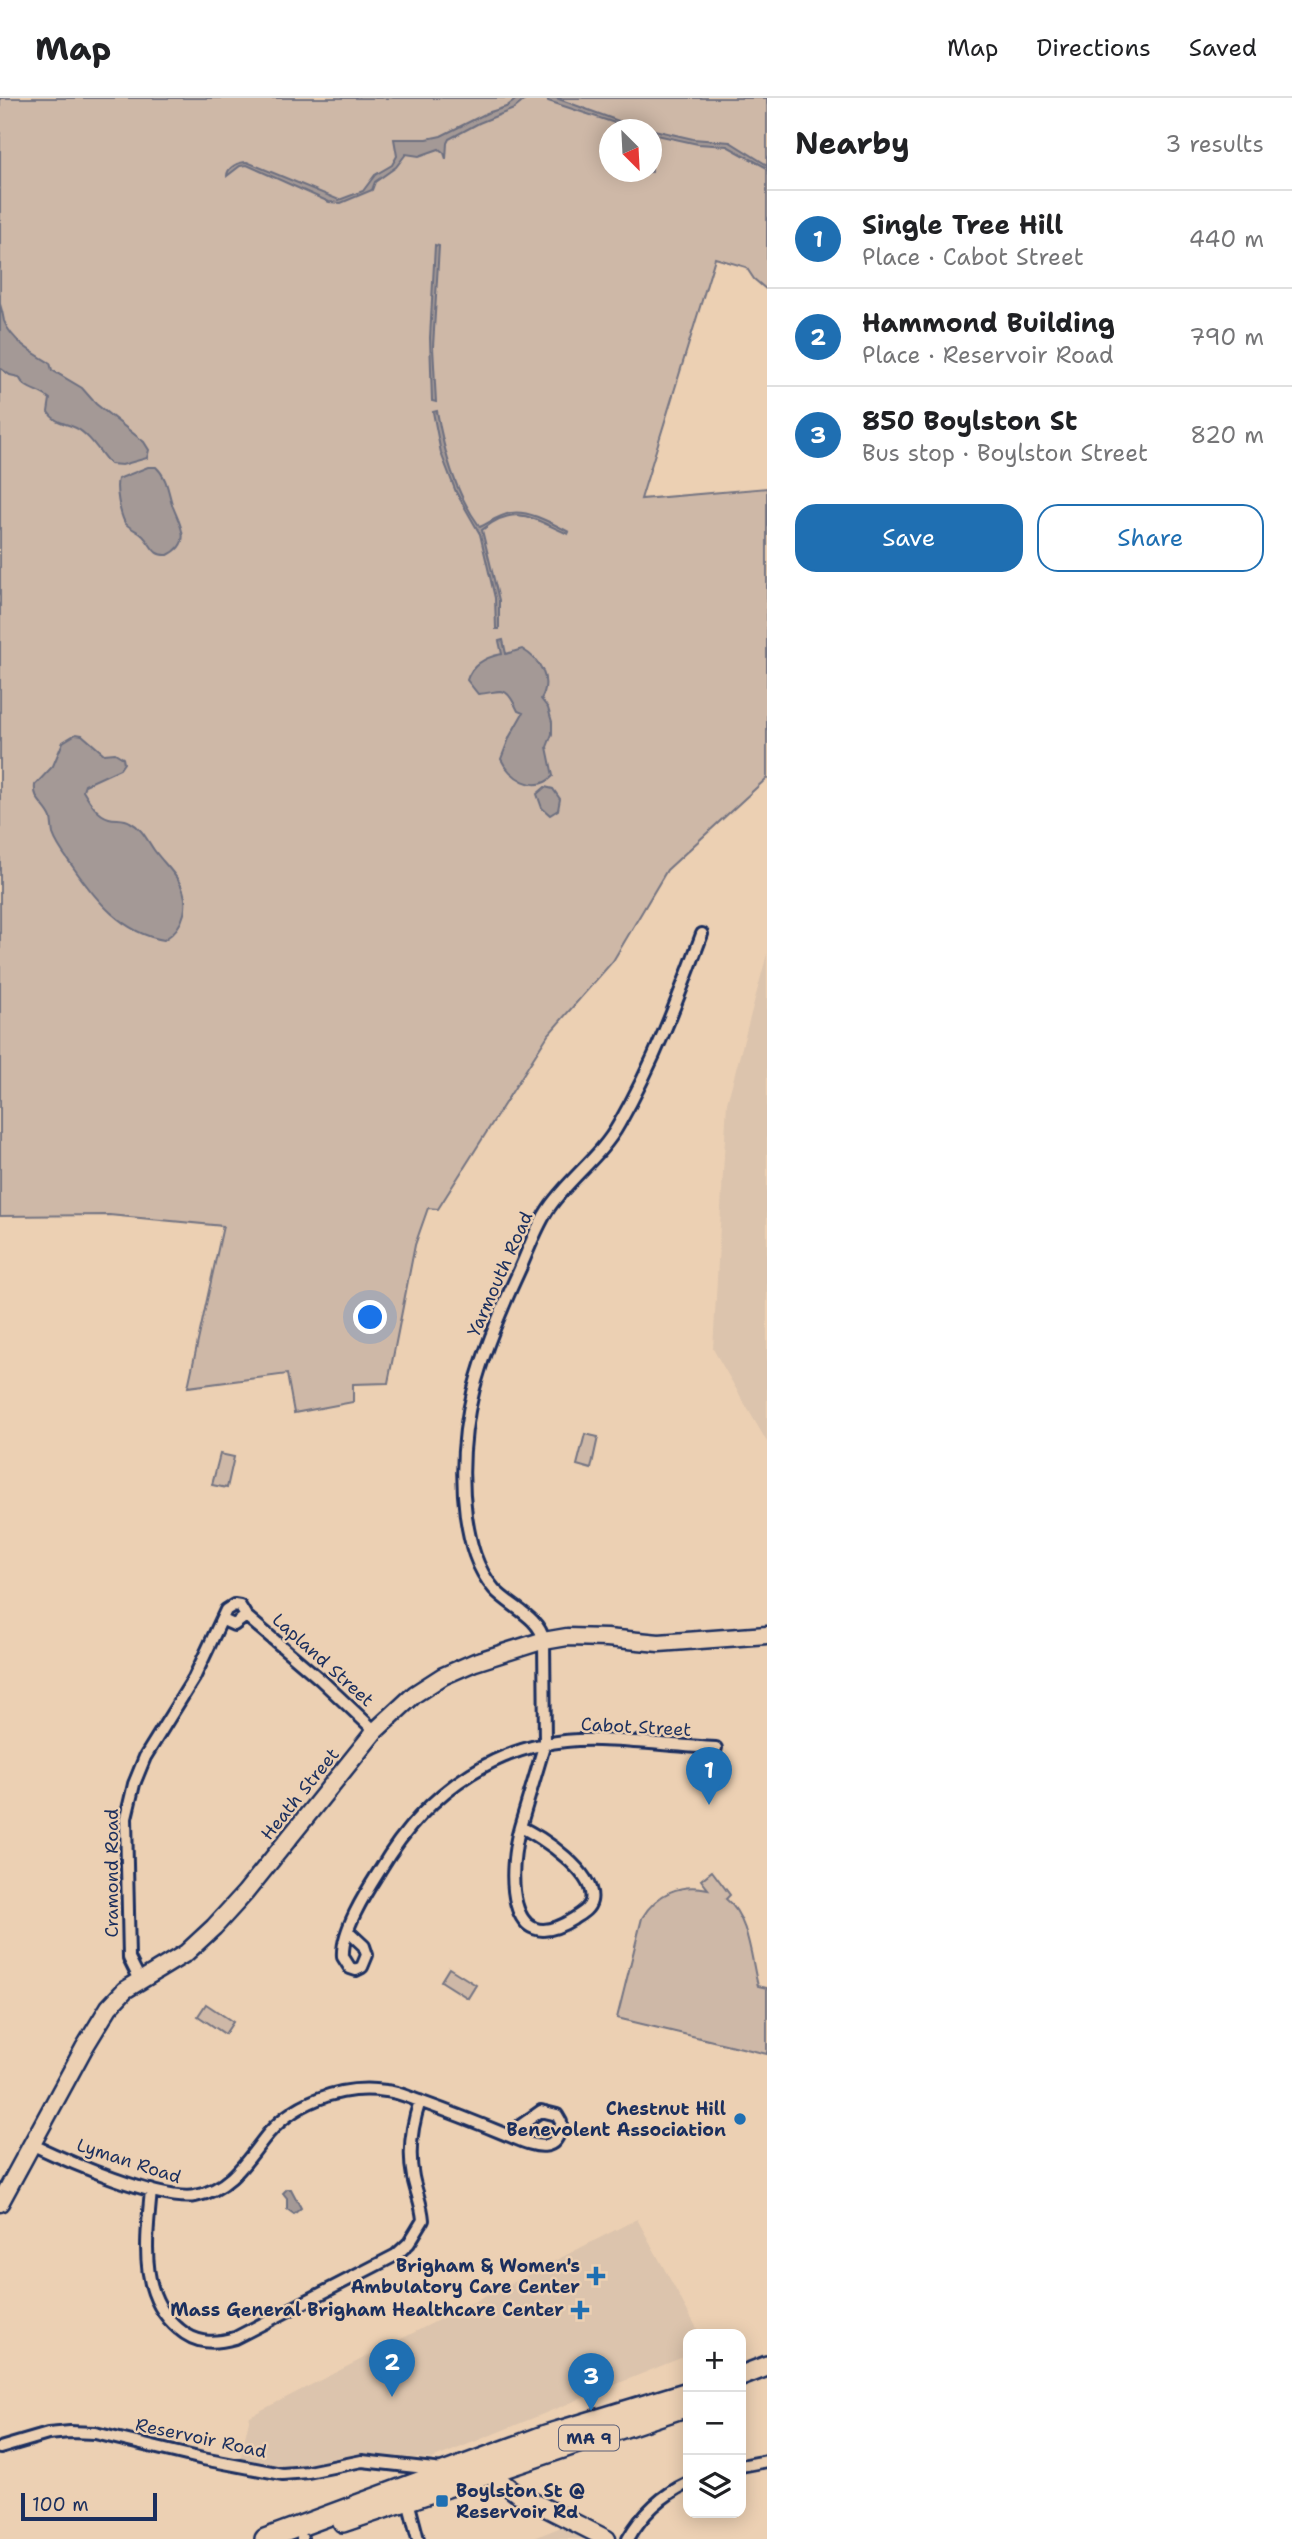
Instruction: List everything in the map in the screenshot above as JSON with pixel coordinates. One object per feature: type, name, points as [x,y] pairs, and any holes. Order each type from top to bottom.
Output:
[{"type":"highway","points":[[746,2374],[767,2367]]},
{"type":"highway","points":[[746,2387],[767,2380]]},
{"type":"highway","name":"MA 9","points":[[301,2539],[404,2495],[449,2471],[483,2467],[582,2423],[683,2393]]},
{"type":"highway","name":"MA 9","points":[[265,2539],[483,2467],[683,2408]]},
{"type":"street","name":"Yarmouth Road","points":[[544,1641],[542,1632],[531,1618],[513,1607],[496,1591],[478,1566],[473,1552],[463,1483],[468,1413],[475,1378],[494,1325],[550,1206],[606,1145],[619,1124],[668,1026],[702,934]]},
{"type":"street","name":"Lapland Street","points":[[246,1616],[234,1625],[223,1620],[226,1610],[234,1605],[240,1606],[246,1616],[321,1680],[375,1731]]},
{"type":"street","name":"Cramond Road","points":[[140,1980],[129,1958],[126,1818],[134,1784],[145,1757],[194,1678],[223,1620]]},
{"type":"street","name":"Heath Street","points":[[0,2203],[109,2007],[125,1990],[186,1953],[214,1927],[245,1893],[375,1731],[415,1693],[475,1661],[567,1637],[659,1643],[767,1635]]},
{"type":"street","points":[[520,1827],[534,1834],[579,1869],[591,1885],[589,1906],[569,1922],[551,1930],[540,1931],[527,1925],[517,1904],[513,1870],[514,1850],[520,1827],[545,1743],[544,1641]]},
{"type":"street","name":"Cabot Street","points":[[349,1932],[364,1896],[387,1856],[409,1827],[433,1801],[457,1781],[482,1766],[545,1743],[597,1740],[716,1748]]},
{"type":"street","name":"Lyman Road","points":[[33,2145],[102,2174],[151,2190],[187,2197],[219,2188],[242,2169],[272,2129],[283,2119],[307,2104],[336,2093],[389,2091],[455,2113],[522,2143],[542,2147],[552,2143],[557,2137],[561,2122],[557,2116],[541,2111],[506,2135]]},
{"type":"street","points":[[151,2190],[147,2233],[148,2265],[151,2287],[158,2306],[173,2324],[195,2339],[214,2342],[235,2338],[378,2265],[405,2248],[423,2220],[411,2166],[412,2137],[420,2101]]},
{"type":"street","name":"Reservoir Road","points":[[0,2448],[26,2439],[70,2431],[96,2433],[239,2467],[282,2474],[308,2472],[354,2462],[395,2463],[449,2471]]},
{"type":"street","points":[[746,2465],[767,2461]]},
{"type":"street","points":[[395,2463],[418,2539]]},
{"type":"street","points":[[483,2467],[514,2491],[607,2539]]},
{"type":"street","points":[[628,2539],[655,2504],[683,2486]]},
{"type":"shaded area","points":[[0,98],[767,98],[767,290],[754,279],[746,267],[715,258],[641,499],[767,488],[767,778],[667,870],[613,961],[548,1035],[438,1209],[428,1208],[415,1245],[388,1383],[353,1384],[353,1402],[294,1413],[287,1374],[188,1387],[223,1226],[109,1215],[0,1216]]},
{"type":"shaded area","points":[[518,98],[527,98],[514,109],[449,139],[446,159],[439,149],[419,156],[406,154],[396,167],[375,182],[372,190],[341,203],[329,202],[247,165],[240,166],[227,176],[234,166],[247,162],[339,200],[363,191],[375,175],[392,165],[397,156],[394,139],[427,139],[441,136],[487,113],[506,107]]},
{"type":"shaded area","points":[[547,98],[556,98],[613,119],[603,119],[548,101]]},
{"type":"shaded area","points":[[662,132],[693,139],[730,142],[767,165],[767,168],[727,146],[698,144],[662,136]]},
{"type":"shaded area","points":[[435,245],[439,246],[433,347],[436,402],[432,401],[430,338]]},
{"type":"shaded area","points":[[0,304],[4,321],[18,340],[50,363],[52,370],[82,388],[96,404],[144,442],[149,450],[147,458],[122,465],[110,464],[81,431],[51,416],[48,412],[50,399],[25,385],[19,377],[0,368]]},
{"type":"shaded area","points":[[437,411],[452,472],[471,514],[480,527],[502,515],[518,513],[541,518],[569,532],[568,534],[535,519],[515,515],[494,522],[482,530],[499,600],[499,629],[496,629],[495,598],[480,534],[456,492],[441,453],[433,412]]},
{"type":"shaded area","points":[[148,467],[156,467],[163,476],[181,527],[180,545],[168,555],[156,552],[143,536],[125,523],[120,507],[118,479]]},
{"type":"shaded area","points":[[503,640],[506,654],[522,649],[535,659],[545,678],[541,699],[548,708],[552,722],[552,734],[547,747],[553,776],[538,784],[531,784],[516,777],[501,759],[523,713],[518,711],[510,696],[503,691],[478,694],[467,680],[480,662],[502,654],[499,641]]},
{"type":"shaded area","points":[[76,734],[82,735],[104,754],[115,753],[123,758],[124,763],[120,769],[85,785],[83,791],[91,803],[105,816],[128,821],[138,828],[182,888],[185,897],[184,913],[177,928],[164,940],[123,923],[101,903],[59,847],[53,834],[51,818],[36,795],[35,785],[53,766],[63,742]]},
{"type":"shaded area","points":[[545,787],[553,789],[560,799],[558,810],[550,815],[542,808],[537,794]]},
{"type":"shaded area","points":[[767,954],[767,1442],[713,1349],[727,1103]]},
{"type":"shaded area","points":[[585,1434],[598,1437],[591,1469],[577,1465]]},
{"type":"shaded area","points":[[220,1454],[234,1457],[227,1488],[212,1485]]},
{"type":"shaded area","points":[[712,1871],[730,1895],[726,1899],[740,1916],[758,1986],[767,1988],[767,2054],[617,2018],[642,1918],[655,1902],[670,1892],[688,1887],[708,1889],[701,1880]]},
{"type":"shaded area","points":[[449,1968],[476,1985],[468,1998],[441,1981]]},
{"type":"shaded area","points":[[206,2004],[233,2022],[225,2034],[198,2016]]},
{"type":"shaded area","points":[[291,2189],[301,2208],[294,2214],[287,2209],[287,2198],[283,2193]]},
{"type":"shaded area","name":"Brigham & Women's Ambulatory Care Center","points":[[637,2219],[697,2329],[683,2329],[683,2357],[432,2459],[365,2454],[294,2467],[272,2466],[240,2459],[250,2416]]},
{"type":"shaded area","points":[[561,2527],[585,2539],[532,2539]]},
{"type":"place","name":"Single Tree Hill","points":[[709,1805]]},
{"type":"place","name":"Chestnut Hill Benevolent Association","points":[[740,2119]]},
{"type":"place","name":"Brigham & Women's Ambulatory Care Center","points":[[596,2276]]},
{"type":"place","name":"Mass General Brigham Healthcare Center","points":[[580,2310]]},
{"type":"place","name":"Hammond Building","points":[[392,2397]]},
{"type":"place","name":"850 Boylston St","points":[[591,2411]]},
{"type":"place","name":"Boylston St @ Reservoir Rd","points":[[442,2501]]}]
